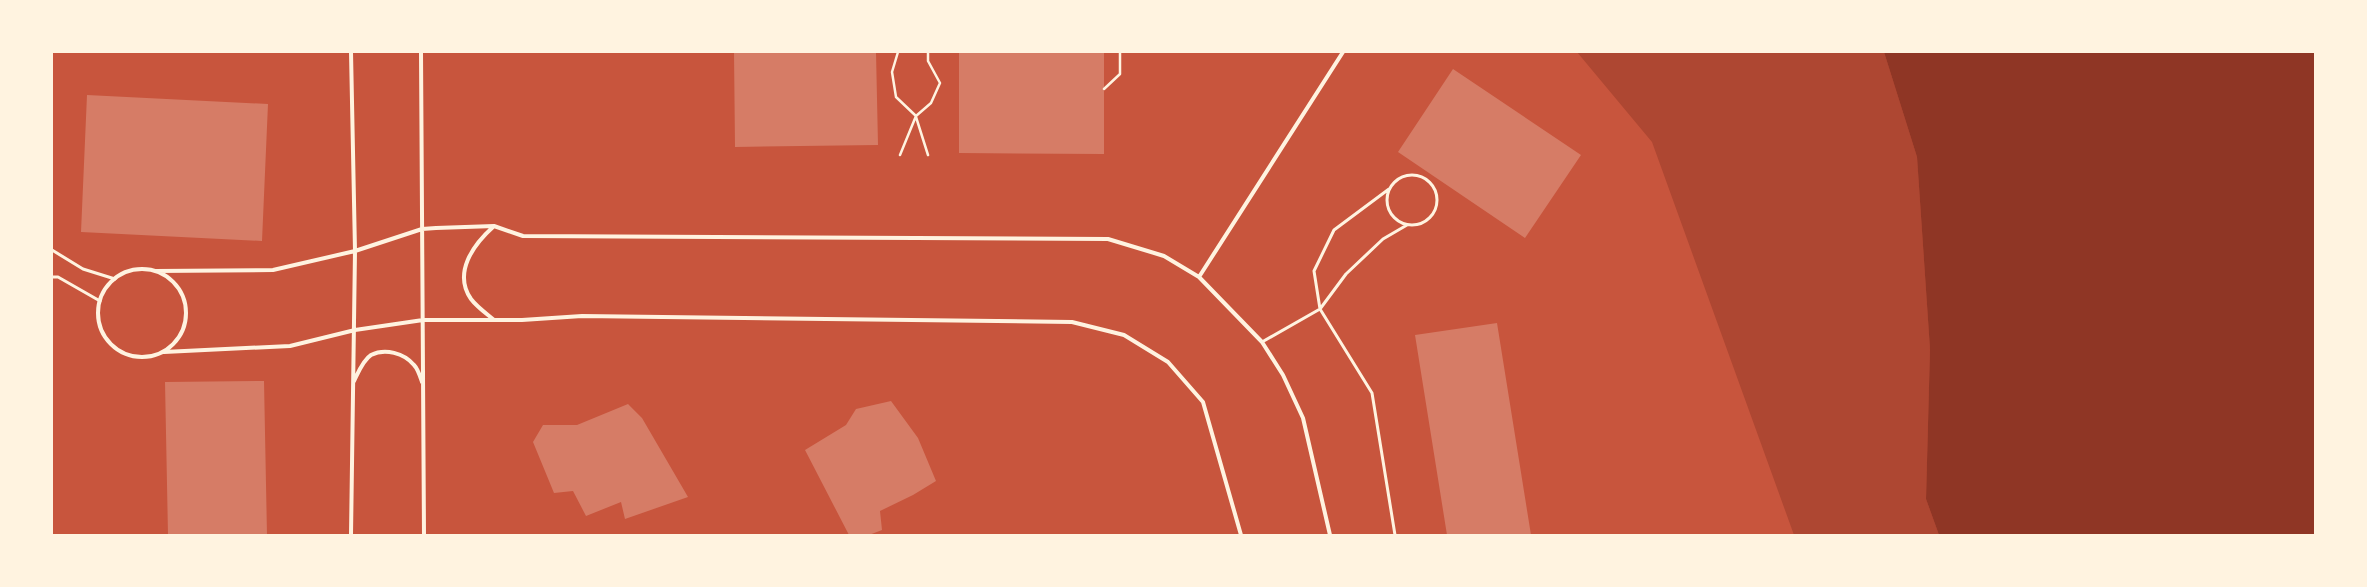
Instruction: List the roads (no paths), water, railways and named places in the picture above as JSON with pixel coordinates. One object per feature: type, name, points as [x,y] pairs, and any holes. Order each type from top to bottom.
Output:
[{"type":"street","points":[[350,52],[355,251],[351,535]]},
{"type":"street","points":[[422,52],[424,535]]},
{"type":"street","points":[[1199,277],[1343,52]]},
{"type":"street","points":[[1241,535],[1238,517],[1203,402],[1168,362],[1124,335],[1072,322],[582,316],[494,320],[423,320],[355,330],[290,346],[164,352],[150,357],[135,356],[121,352],[110,342],[102,330],[98,316],[100,301],[106,289],[115,279],[127,272],[140,269],[155,271],[273,270],[355,251],[422,229],[453,226],[494,226],[523,236],[1108,239],[1164,256],[1199,277],[1262,342],[1283,376],[1303,418],[1330,535]]},
{"type":"street","points":[[494,226],[477,241],[470,254],[464,274],[466,288],[472,301],[494,320]]},
{"type":"street","points":[[155,271],[168,278],[178,288],[185,301],[186,316],[183,330],[175,342],[164,352]]},
{"type":"street","points":[[353,381],[370,355],[382,351],[394,353],[414,365],[423,384]]},
{"type":"lane","points":[[1262,342],[1320,309],[1346,274],[1383,239],[1407,225],[1418,224],[1428,219],[1435,210],[1437,199],[1435,188],[1427,180],[1417,175],[1405,175],[1400,178],[1389,189],[1334,230],[1314,271],[1320,309],[1372,393],[1395,535]]},
{"type":"lane","points":[[1389,189],[1387,200],[1389,211],[1397,220],[1407,225]]},
{"type":"lane","points":[[52,250],[83,269],[115,279]]},
{"type":"lane","points":[[52,277],[58,277],[100,301]]}]
